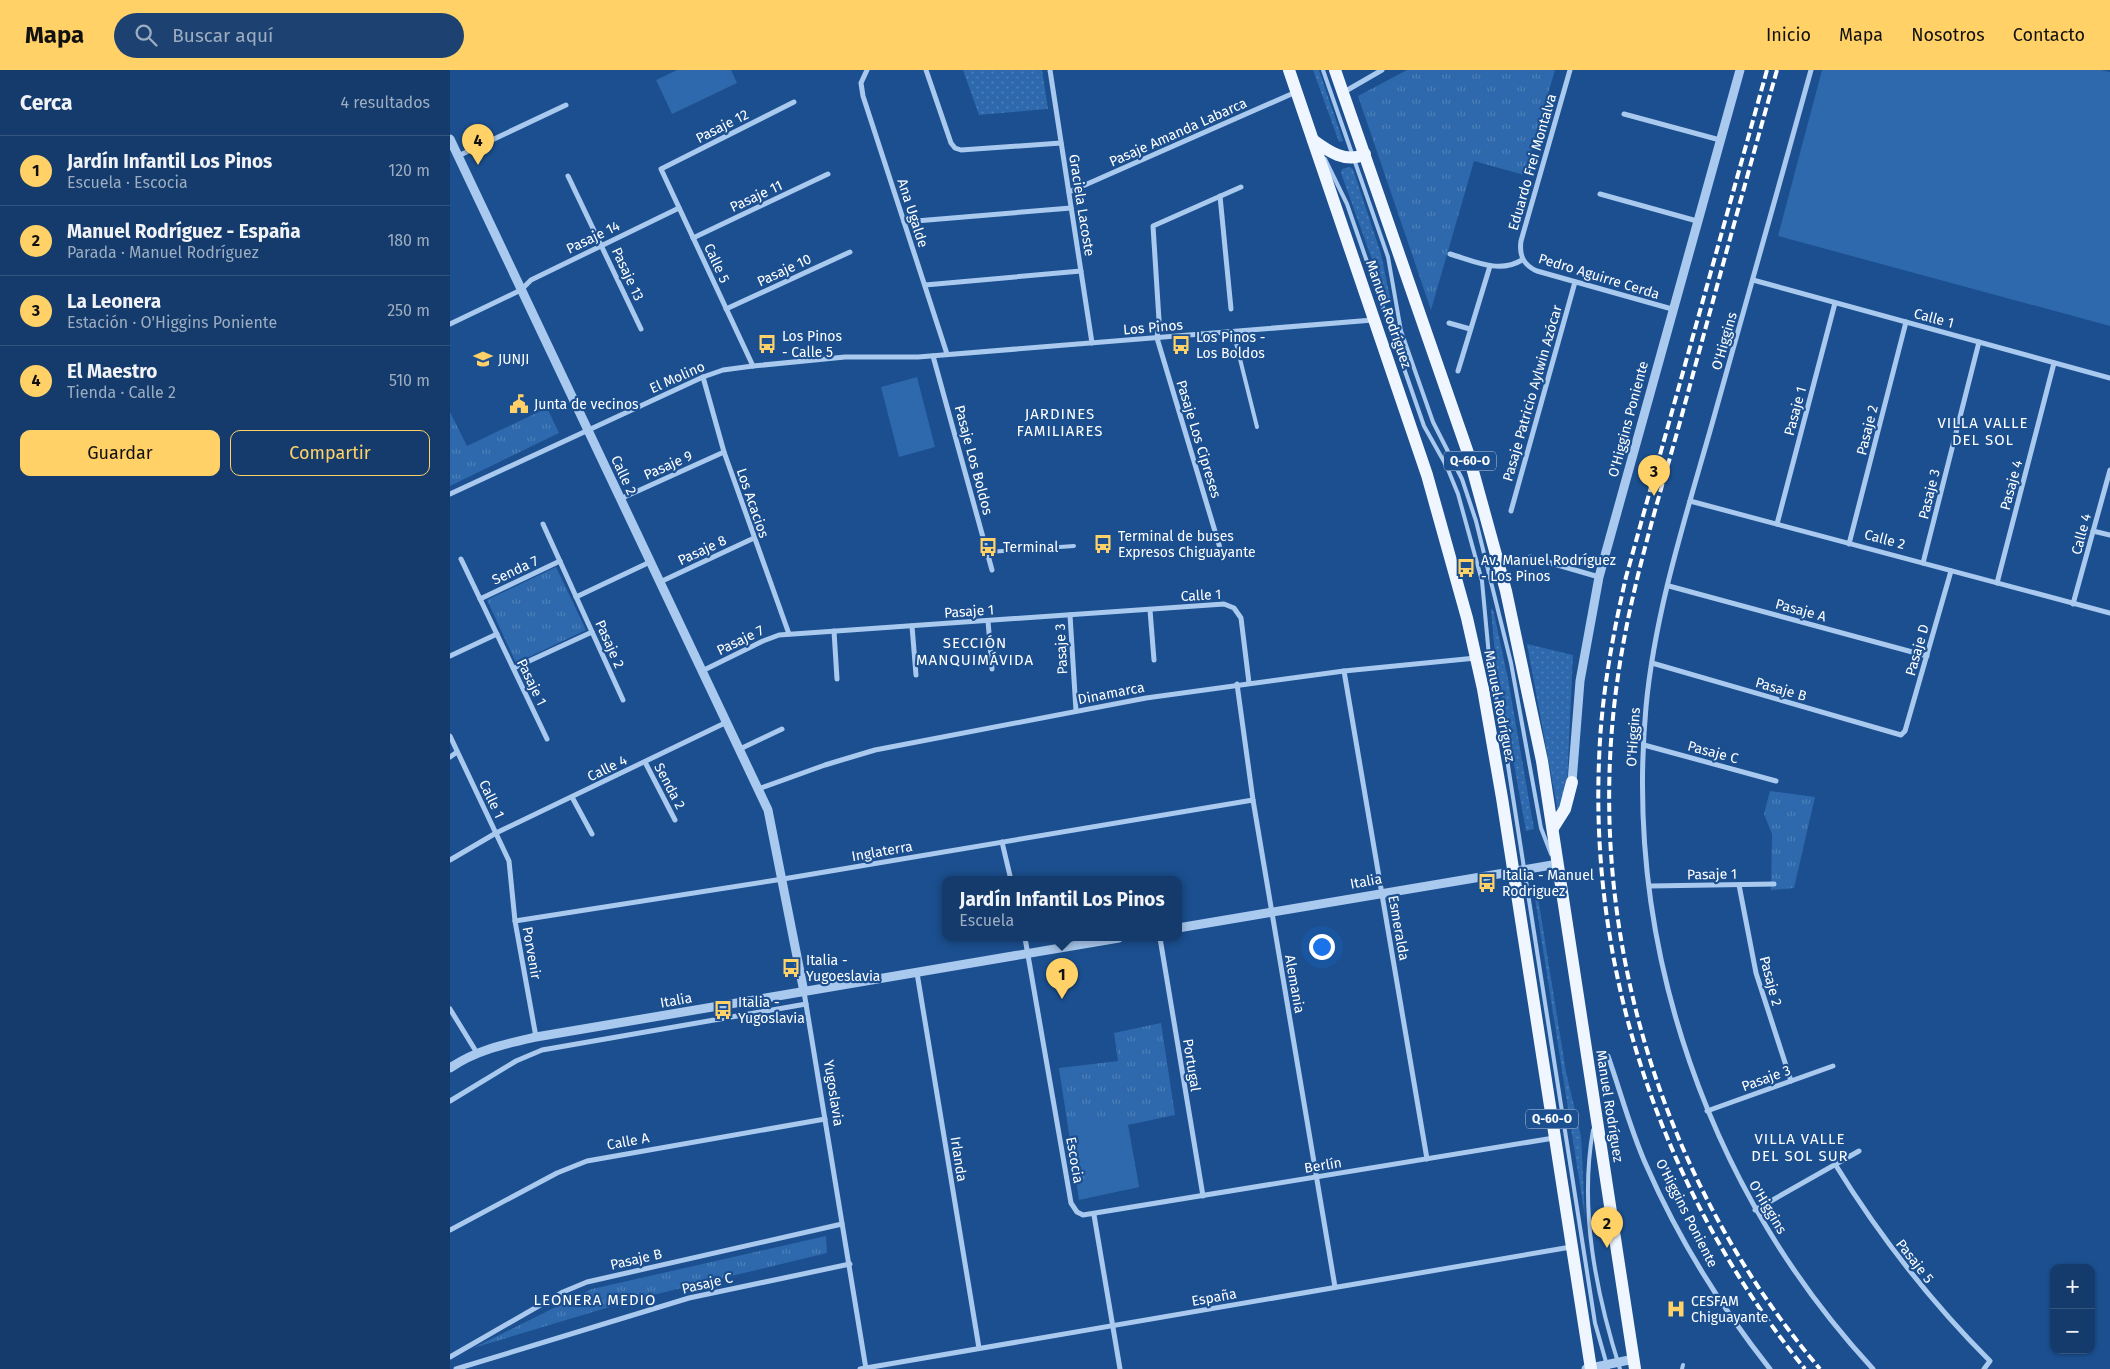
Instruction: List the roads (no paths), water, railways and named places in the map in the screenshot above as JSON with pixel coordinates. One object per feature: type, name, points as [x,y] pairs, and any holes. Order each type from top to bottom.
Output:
[{"type":"main road","name":"Manuel Rodríguez","points":[[1289,70],[1427,475],[1476,658],[1519,869],[1555,1138],[1589,1369]]},
{"type":"main road","name":"Manuel Rodríguez","points":[[1336,70],[1359,156],[1468,453],[1506,591],[1528,686],[1553,828],[1634,1364]]},
{"type":"main road","points":[[1313,140],[1337,155],[1359,156]]},
{"type":"main road","points":[[1553,828],[1565,809],[1572,782]]},
{"type":"street","name":"Ana Ugalde","points":[[867,70],[862,78],[863,96],[947,354]]},
{"type":"street","points":[[926,70],[951,143],[955,148],[961,150],[1061,143]]},
{"type":"street","name":"Graciela Lacoste","points":[[1050,70],[1092,343]]},
{"type":"street","points":[[1343,92],[1382,70]]},
{"type":"street","name":"Eduardo Frei Montalva","points":[[1522,260],[1521,241],[1570,70]]},
{"type":"street","name":"O'Higgins Poniente","points":[[1572,782],[1580,681],[1599,577],[1740,70]]},
{"type":"street","name":"O'Higgins","points":[[1810,70],[1690,501],[1669,586],[1652,663],[1644,745],[1643,821],[1650,886],[1671,1001],[1693,1075],[1707,1111],[1729,1160],[1755,1210],[1808,1290],[1873,1369]]},
{"type":"street","name":"Pasaje Amanda Labarca","points":[[1069,192],[1296,92]]},
{"type":"street","name":"Pasaje 12","points":[[660,169],[794,102]]},
{"type":"street","points":[[458,156],[566,105]]},
{"type":"street","points":[[1624,114],[1720,140]]},
{"type":"street","name":"Calle 2","points":[[450,139],[740,749],[772,823]]},
{"type":"street","name":"Calle 5","points":[[660,169],[753,366]]},
{"type":"street","name":"Pasaje 11","points":[[693,238],[828,174]]},
{"type":"street","name":"Pasaje 13","points":[[568,176],[641,328]]},
{"type":"street","points":[[1157,338],[1159,320],[1153,226],[1241,187]]},
{"type":"street","points":[[1600,194],[1697,221]]},
{"type":"street","points":[[1220,196],[1231,309]]},
{"type":"street","name":"Pasaje 14","points":[[450,324],[521,290],[531,280],[679,208]]},
{"type":"street","points":[[904,222],[1071,208]]},
{"type":"street","name":"Pasaje 10","points":[[726,309],[850,252]]},
{"type":"street","points":[[1450,254],[1490,266],[1507,266],[1522,260]]},
{"type":"street","name":"Pedro Aguirre Cerda","points":[[1522,260],[1532,269],[1672,309]]},
{"type":"street","points":[[1458,371],[1490,266]]},
{"type":"street","points":[[925,285],[1081,271]]},
{"type":"street","name":"Calle 1","points":[[1753,280],[2110,378]]},
{"type":"street","name":"Pasaje Patricio Aylwin Azócar","points":[[1511,511],[1575,282]]},
{"type":"street","name":"Pasaje 1","points":[[1777,524],[1835,303]]},
{"type":"street","name":"Los Pinos","points":[[934,356],[1375,320]]},
{"type":"street","name":"Pasaje 2","points":[[1849,544],[1906,322]]},
{"type":"street","points":[[1449,323],[1470,329]]},
{"type":"street","name":"Pasaje Los Cipreses","points":[[1157,338],[1220,548]]},
{"type":"street","name":"Pasaje 3","points":[[1922,563],[1979,342]]},
{"type":"street","name":"El Molino","points":[[450,494],[703,377],[723,370],[845,358],[934,356]]},
{"type":"street","name":"Pasaje Los Boldos","points":[[934,356],[992,570]]},
{"type":"street","name":"Pasaje 4","points":[[1996,583],[2054,363]]},
{"type":"street","name":"Los Acacios","points":[[703,377],[724,452],[789,634]]},
{"type":"street","name":"Pasaje 9","points":[[620,499],[724,452]]},
{"type":"street","name":"Calle 4","points":[[2073,604],[2110,470]]},
{"type":"street","name":"Calle 2","points":[[1690,501],[2073,604]]},
{"type":"street","name":"Pasaje 2","points":[[543,524],[623,700]]},
{"type":"street","points":[[2093,531],[2110,535]]},
{"type":"street","name":"Pasaje 8","points":[[660,582],[754,538]]},
{"type":"street","points":[[1530,557],[1599,577]]},
{"type":"street","name":"Pasaje 1","points":[[461,559],[548,739]]},
{"type":"street","name":"Senda 7","points":[[480,599],[560,561]]},
{"type":"street","points":[[576,597],[650,562]]},
{"type":"street","name":"Pasaje D","points":[[1903,734],[1951,571]]},
{"type":"street","name":"Pasaje A","points":[[1669,586],[1927,656]]},
{"type":"street","name":"Calle 1","points":[[1150,610],[1219,604],[1234,608],[1242,624],[1249,683]]},
{"type":"street","points":[[2073,604],[2110,613]]},
{"type":"street","points":[[1150,610],[1154,660]]},
{"type":"street","name":"Pasaje 1","points":[[789,634],[1150,610]]},
{"type":"street","name":"Pasaje 3","points":[[1070,615],[1076,711]]},
{"type":"street","points":[[988,621],[992,669]]},
{"type":"street","points":[[912,626],[916,675]]},
{"type":"street","points":[[834,631],[837,679]]},
{"type":"street","points":[[514,668],[592,632]]},
{"type":"street","points":[[450,656],[497,634]]},
{"type":"street","name":"Pasaje 7","points":[[702,671],[763,641],[789,634]]},
{"type":"street","name":"Dinamarca","points":[[758,789],[825,764],[875,750],[1176,692],[1344,671],[1476,658]]},
{"type":"street","name":"Pasaje B","points":[[1652,663],[1903,734]]},
{"type":"street","name":"Esmeralda","points":[[1344,671],[1427,1159]]},
{"type":"street","name":"Alemania","points":[[1237,684],[1252,800],[1335,1288]]},
{"type":"street","name":"Calle 4","points":[[496,834],[727,722]]},
{"type":"street","points":[[740,749],[782,729]]},
{"type":"street","name":"Calle 1","points":[[450,736],[505,850],[512,872]]},
{"type":"street","name":"Pasaje C","points":[[1644,745],[1776,781]]},
{"type":"street","points":[[450,757],[457,752]]},
{"type":"street","name":"Senda 2","points":[[644,762],[675,820]]},
{"type":"street","points":[[572,797],[592,834]]},
{"type":"street","name":"Inglaterra","points":[[515,921],[783,879],[1252,800]]},
{"type":"street","name":"Yugoslavia","points":[[772,823],[804,992],[850,1264],[864,1369]]},
{"type":"street","points":[[450,860],[496,834]]},
{"type":"street","points":[[1002,842],[1010,876]]},
{"type":"street","name":"Italia","points":[[1182,927],[1382,892],[1558,864]]},
{"type":"street","name":"Porvenir","points":[[512,872],[515,921],[536,1037]]},
{"type":"street","name":"Pasaje 1","points":[[1650,886],[1774,884]]},
{"type":"street","name":"Pasaje 2","points":[[1739,885],[1756,973],[1772,1028],[1791,1081]]},
{"type":"street","name":"Escocia","points":[[1026,941],[1072,1203],[1078,1212],[1094,1214]]},
{"type":"street","name":"Italia","points":[[450,1068],[477,1053],[536,1037],[1101,941]]},
{"type":"street","name":"Portugal","points":[[1160,941],[1203,1196]]},
{"type":"street","name":"Irlanda","points":[[917,973],[979,1348]]},
{"type":"street","name":"Italia","points":[[450,1101],[516,1061],[542,1050],[806,1004]]},
{"type":"street","points":[[450,1009],[477,1053]]},
{"type":"street","name":"O'Higgins Poniente","points":[[1608,1056],[1641,1151],[1667,1210],[1706,1279],[1770,1369]]},
{"type":"street","name":"Pasaje 3","points":[[1707,1111],[1833,1066]]},
{"type":"street","name":"Calle A","points":[[450,1230],[557,1173],[586,1160],[825,1119]]},
{"type":"street","name":"Berlín","points":[[1094,1214],[1555,1138]]},
{"type":"street","points":[[1755,1210],[1859,1151]]},
{"type":"street","name":"Pasaje 5","points":[[1835,1164],[1874,1225],[1902,1264],[1930,1298],[1990,1362],[1984,1369]]},
{"type":"street","points":[[1094,1214],[1120,1369]]},
{"type":"street","name":"Pasaje B","points":[[450,1357],[563,1292],[587,1282],[842,1224]]},
{"type":"street","name":"España","points":[[864,1369],[1572,1247]]},
{"type":"street","name":"Pasaje C","points":[[456,1369],[689,1298],[850,1264]]},
{"type":"street","points":[[1589,1369],[1634,1364]]},
{"type":"lane","points":[[1324,70],[1359,156],[1388,257],[1401,331],[1430,416],[1462,479],[1476,521],[1511,663],[1541,828],[1548,848],[1558,864]]},
{"type":"lane","points":[[1313,140],[1341,189],[1424,426],[1453,481],[1464,512],[1484,591],[1488,656],[1519,869],[1596,1324],[1607,1367]]},
{"type":"lane","points":[[1233,331],[1257,427]]},
{"type":"lane","points":[[988,552],[1074,546]]},
{"type":"lane","points":[[1596,1116],[1590,1161],[1589,1221],[1603,1311],[1619,1366]]},
{"type":"railway","points":[[1767,70],[1621,600],[1608,668],[1602,714],[1599,761],[1600,843],[1608,925],[1624,1005],[1647,1084],[1677,1160],[1713,1233],[1756,1303],[1805,1369]]},
{"type":"railway","points":[[1777,70],[1653,519],[1636,584],[1622,650],[1617,683],[1609,775],[1612,867],[1624,958],[1646,1047],[1677,1134],[1716,1217],[1764,1296],[1820,1369]]},
{"type":"place","name":"El Maestro","points":[[478,165]]},
{"type":"place","name":"Los Pinos - Calle 5","points":[[767,344]]},
{"type":"place","name":"Los Pinos - Los Boldos","points":[[1181,345]]},
{"type":"place","name":"JUNJI","points":[[483,359]]},
{"type":"place","name":"Junta de vecinos","points":[[519,404]]},
{"type":"place","name":"La Leonera","points":[[1654,496]]},
{"type":"place","name":"Terminal de buses Expresos Chiguayante","points":[[1103,544]]},
{"type":"place","name":"Terminal","points":[[988,547]]},
{"type":"place","name":"Av. Manuel Rodríguez - Los Pinos","points":[[1466,568]]},
{"type":"place","name":"Italia - Manuel Rodriguez","points":[[1487,883]]},
{"type":"place","name":"Italia - Yugoeslavia","points":[[791,968]]},
{"type":"place","name":"Jardín Infantil Los Pinos","points":[[1062,999]]},
{"type":"place","name":"Italia - Yugoslavia","points":[[723,1010]]},
{"type":"place","name":"Manuel Rodríguez - España","points":[[1607,1248]]},
{"type":"place","name":"CESFAM Chiguayante","points":[[1676,1309]]},
{"type":"district","name":"JARDINES FAMILIARES","points":[[1060,422]]},
{"type":"district","name":"VILLA VALLE DEL SOL","points":[[1983,432]]},
{"type":"district","name":"SECCIÓN MANQUIMÁVIDA","points":[[975,652]]},
{"type":"district","name":"VILLA VALLE DEL SOL SUR","points":[[1800,1148]]},
{"type":"district","name":"LEONERA MEDIO","points":[[595,1300]]}]
